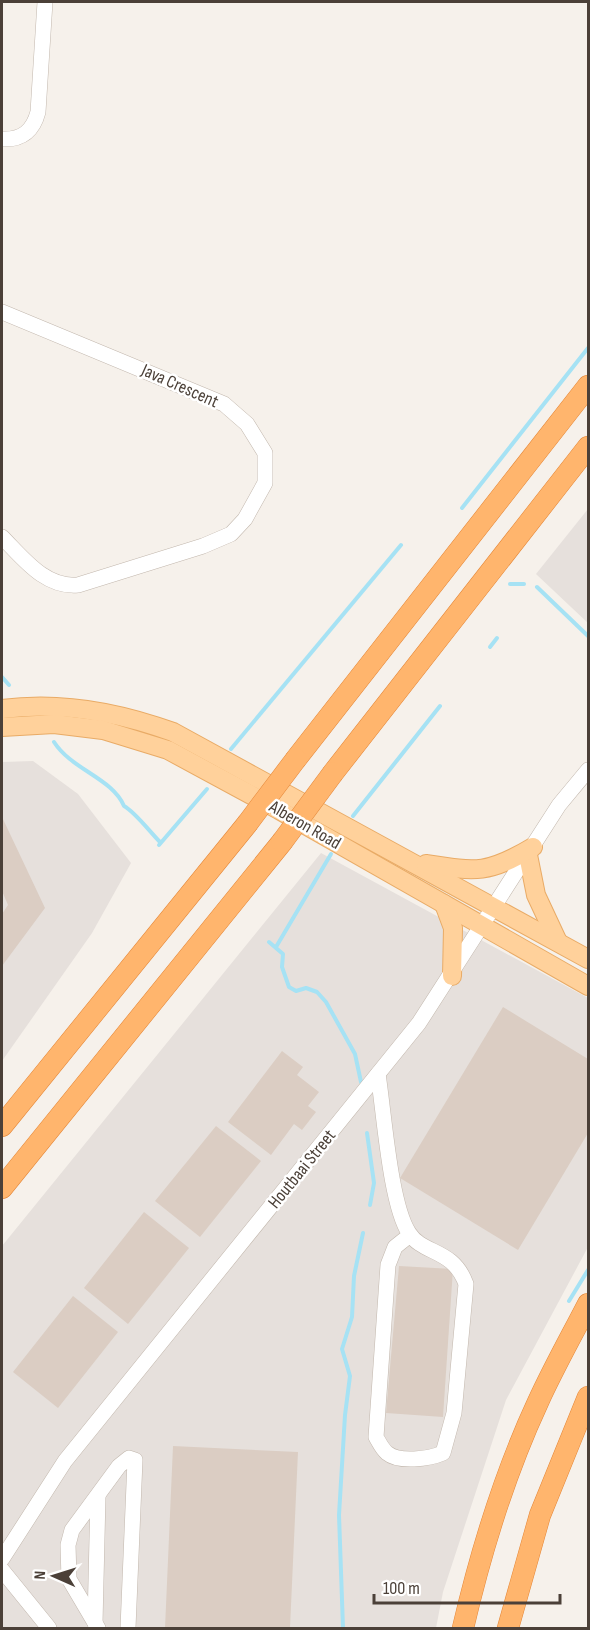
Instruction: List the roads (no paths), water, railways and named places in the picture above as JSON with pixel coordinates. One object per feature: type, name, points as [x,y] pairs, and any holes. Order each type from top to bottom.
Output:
[{"type":"highway","points":[[2,1126],[247,824],[588,386]]},
{"type":"highway","points":[[2,1188],[282,842],[333,773],[588,447]]},
{"type":"highway","points":[[463,1629],[478,1565],[518,1448],[538,1402],[588,1304]]},
{"type":"highway","points":[[508,1629],[540,1515],[588,1397]]},
{"type":"main road","name":"Alberon Road","points":[[2,709],[56,706],[83,708],[144,721],[173,732],[495,906],[588,959]]},
{"type":"main road","name":"Alberon Road","points":[[2,727],[73,726],[127,735],[153,744],[279,810],[588,986]]},
{"type":"main road","points":[[412,862],[472,871],[485,870],[530,851],[536,895],[558,942]]},
{"type":"main road","points":[[444,904],[453,928],[452,976]]},
{"type":"street","points":[[2,139],[14,139],[27,134],[34,125],[38,112],[45,2]]},
{"type":"street","name":"Java Crescent","points":[[2,312],[224,404],[247,424],[261,445],[267,462],[265,483],[260,496],[237,529],[222,539],[78,585],[62,585],[42,574],[2,537]]},
{"type":"street","name":"Houtbaai Street","points":[[2,1559],[65,1461],[419,1023],[452,976],[560,805],[588,770]]},
{"type":"street","points":[[378,1074],[398,1210],[410,1235],[455,1263],[466,1284],[452,1427],[443,1453],[432,1458],[394,1457],[385,1452],[376,1437],[388,1264],[395,1247],[410,1235]]},
{"type":"street","points":[[96,1626],[69,1579],[66,1562],[72,1530],[125,1460],[129,1458],[135,1460],[128,1629]]},
{"type":"street","points":[[96,1626],[98,1496]]},
{"type":"street","points":[[2,1570],[49,1629]]},
{"type":"waterway","points":[[462,508],[588,348]]},
{"type":"waterway","points":[[231,749],[401,545]]},
{"type":"waterway","points":[[510,584],[524,584]]},
{"type":"waterway","points":[[537,587],[588,636]]},
{"type":"waterway","points":[[490,647],[497,638]]},
{"type":"waterway","points":[[2,677],[9,685]]},
{"type":"waterway","points":[[353,816],[440,706]]},
{"type":"waterway","points":[[54,742],[71,760],[111,788],[124,806],[138,817],[160,842]]},
{"type":"waterway","points":[[159,845],[207,789]]},
{"type":"waterway","points":[[276,947],[331,854]]},
{"type":"waterway","points":[[269,942],[283,954],[282,967],[289,987],[296,991],[306,988],[317,992],[326,1002],[355,1054],[361,1082]]},
{"type":"waterway","points":[[367,1133],[374,1183],[370,1205]]},
{"type":"waterway","points":[[343,1628],[339,1515],[345,1415],[350,1376],[342,1349],[352,1317],[354,1276],[363,1233]]},
{"type":"waterway","points":[[569,1301],[588,1270]]}]
